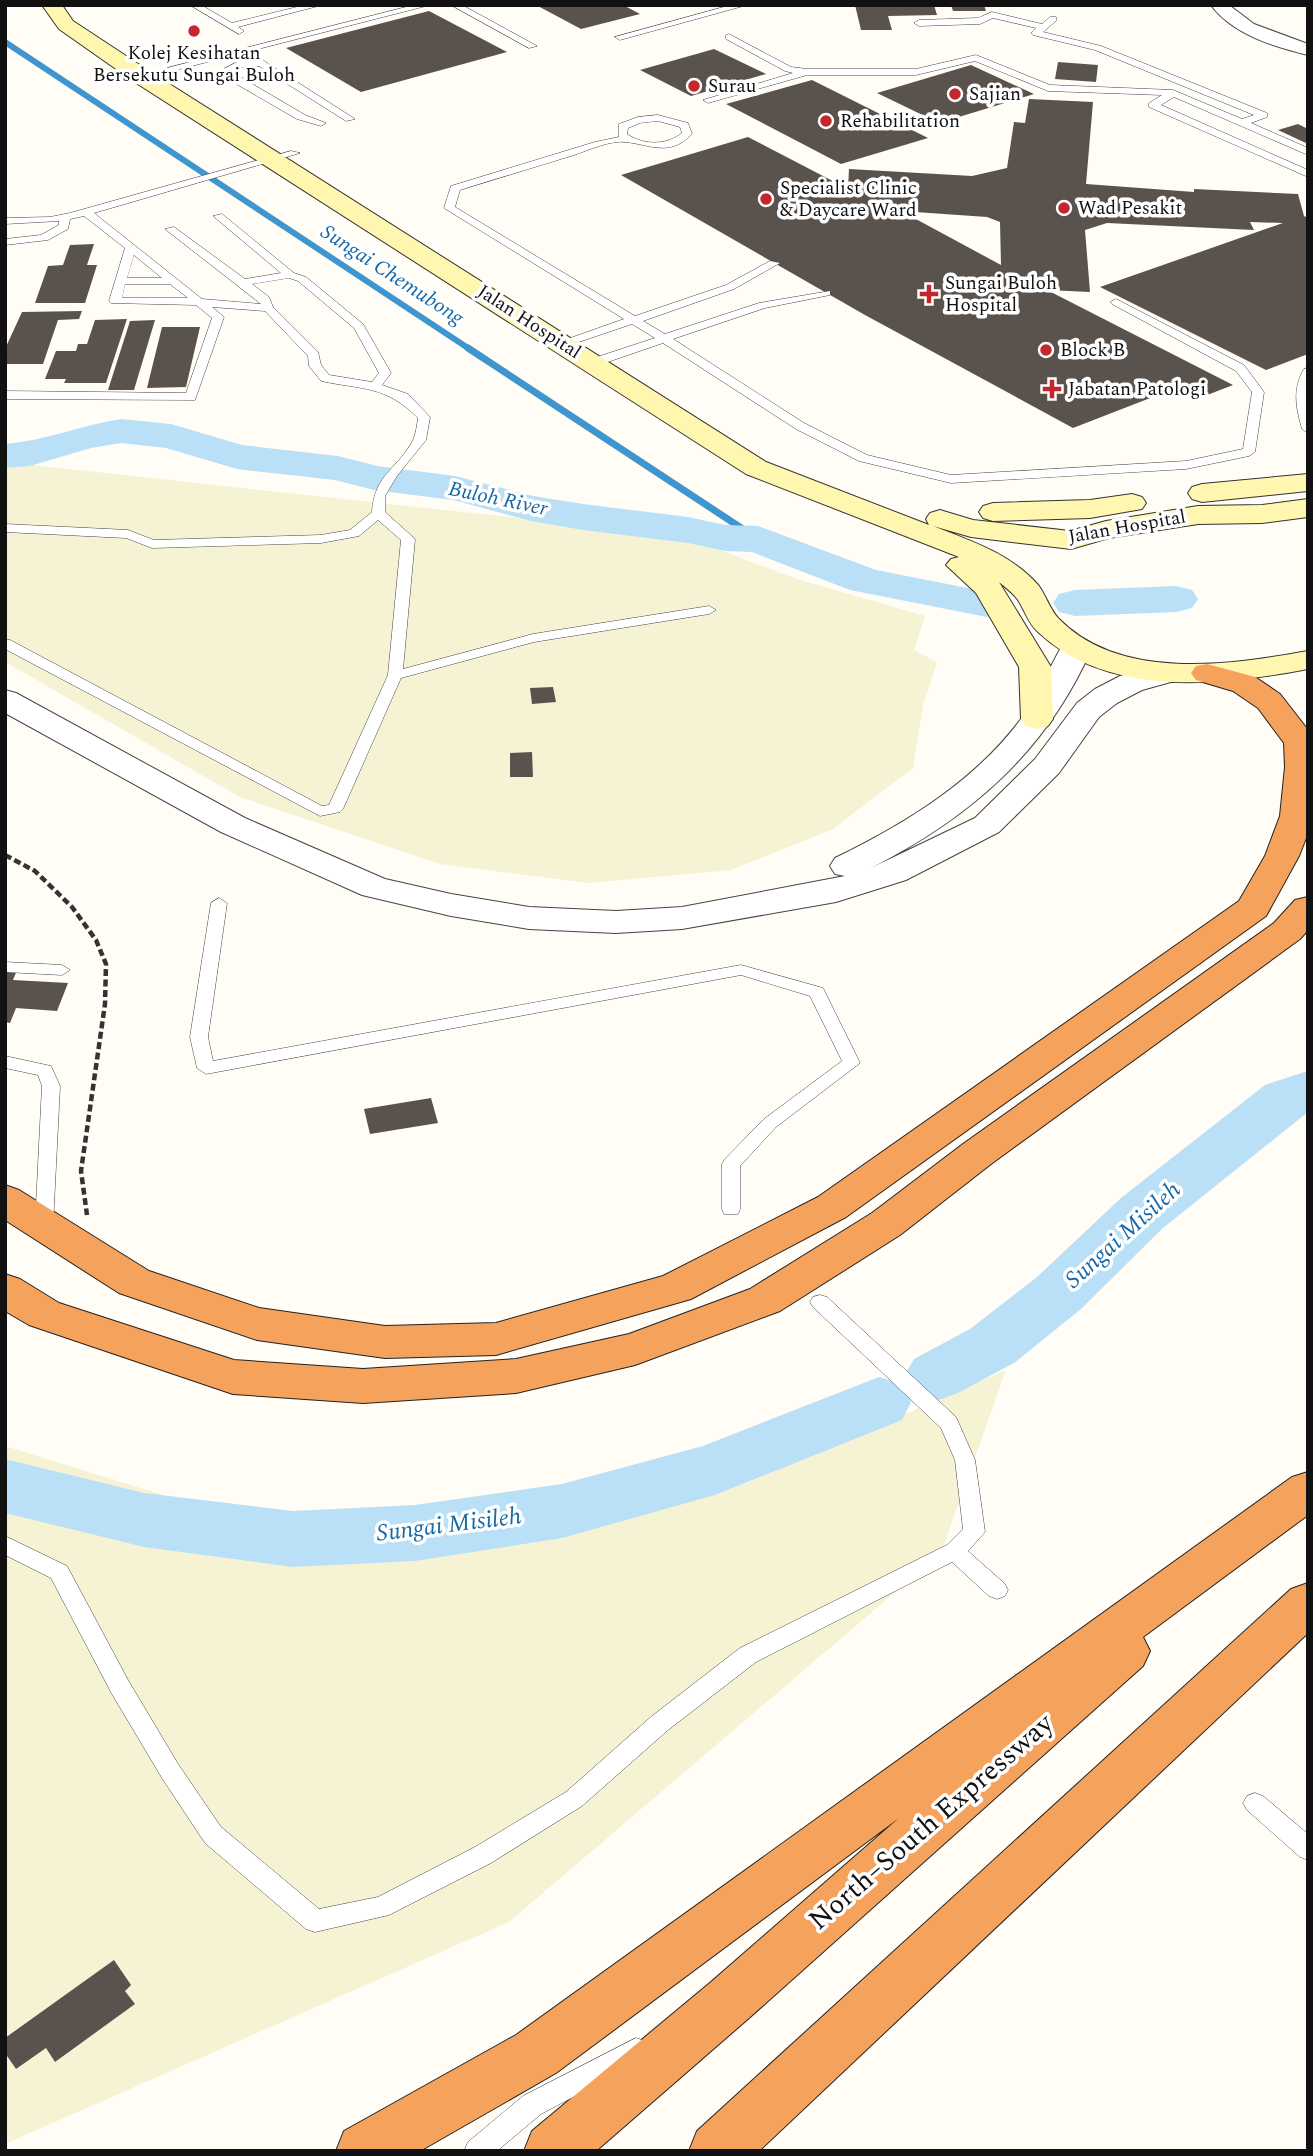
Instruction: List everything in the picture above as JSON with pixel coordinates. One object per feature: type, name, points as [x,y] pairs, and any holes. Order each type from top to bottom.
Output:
[{"type":"highway","points":[[5,1200],[134,1282],[257,1324],[385,1342],[496,1339],[676,1288],[832,1207],[1253,908],[1282,856],[1297,816],[1302,767],[1300,742],[1269,701],[1244,684],[1207,673]]},
{"type":"highway","points":[[5,1290],[44,1314],[233,1377],[363,1386],[516,1376],[635,1349],[765,1300],[886,1224],[977,1154],[1287,931],[1308,908]]},
{"type":"highway","points":[[364,2151],[536,2054],[1308,1491]]},
{"type":"highway","name":"North–South Expressway","points":[[552,2151],[730,2000],[1308,1491]]},
{"type":"highway","points":[[717,2151],[1308,1603]]},
{"type":"main road","name":"Jalan Hospital","points":[[52,5],[66,25],[151,73],[285,156],[588,350],[757,468],[898,514],[971,528],[1071,540],[1106,530],[1198,515],[1262,514],[1308,508]]},
{"type":"main road","name":"Jalan Hospital","points":[[73,5],[75,14],[151,73]]},
{"type":"main road","name":"Jalan Hospital","points":[[898,514],[1090,509],[1308,482]]},
{"type":"main road","points":[[1106,530],[1121,519],[1182,496]]},
{"type":"main road","name":"Jalan Hospital","points":[[898,514],[974,552],[1003,570],[1039,575],[1047,624],[1076,648]]},
{"type":"main road","points":[[898,514],[988,588],[1035,667],[1037,719]]},
{"type":"main road","points":[[1262,514],[1308,529]]},
{"type":"main road","points":[[1039,575],[1071,540]]},
{"type":"main road","points":[[1076,648],[1106,659],[1167,673],[1207,673],[1308,660]]},
{"type":"street","points":[[1219,5],[1230,18],[1244,26],[1308,50]]},
{"type":"street","points":[[769,902],[870,855],[933,818],[1002,760],[1037,719],[1062,681],[1076,648]]},
{"type":"street","points":[[5,700],[233,825],[374,887],[452,905],[529,918],[617,922],[682,918],[836,891],[894,872],[987,825],[1047,766],[1088,710],[1106,696],[1131,683],[1167,673]]},
{"type":"lane","points":[[194,5],[262,45]]},
{"type":"lane","points":[[230,26],[318,5]]},
{"type":"lane","points":[[151,73],[426,5]]},
{"type":"lane","points":[[455,5],[532,46]]},
{"type":"lane","points":[[620,37],[743,5]]},
{"type":"lane","points":[[919,23],[980,22],[992,15],[1044,27]]},
{"type":"lane","points":[[1053,19],[1036,33],[1098,48],[1263,115],[1242,123]]},
{"type":"lane","points":[[729,37],[788,69],[807,72],[916,72],[976,58],[1048,88],[1173,93],[1308,152]]},
{"type":"lane","points":[[321,123],[301,117],[229,76],[227,71],[239,64],[261,63],[350,119]]},
{"type":"lane","points":[[708,100],[807,72]]},
{"type":"lane","points":[[1173,93],[1153,105],[1308,174]]},
{"type":"lane","points":[[301,117],[332,108]]},
{"type":"lane","points":[[627,139],[622,135],[624,127],[648,118],[669,120],[688,130],[683,138],[667,144],[644,144],[627,139],[599,144],[454,188],[449,208],[665,339],[800,426],[863,458],[951,479],[1186,465],[1249,452],[1258,392],[1240,368],[1116,302]]},
{"type":"lane","points":[[5,221],[65,218],[285,156]]},
{"type":"lane","points":[[5,395],[191,397],[218,317],[86,212]]},
{"type":"lane","points":[[218,216],[290,275],[302,279],[359,326],[385,373],[375,386]]},
{"type":"lane","points":[[5,242],[44,238],[64,227],[65,218]]},
{"type":"lane","points":[[5,528],[128,534],[152,544],[321,539],[354,533],[378,513],[379,496],[391,475],[420,440],[424,417],[404,397],[375,386],[325,378],[315,366],[314,355],[268,308],[265,299],[170,229]]},
{"type":"lane","points":[[130,249],[115,301],[199,302],[268,308]]},
{"type":"lane","points":[[588,350],[634,320],[730,287],[775,263]]},
{"type":"lane","points":[[245,282],[290,275]]},
{"type":"lane","points":[[122,281],[171,281]]},
{"type":"lane","points":[[588,350],[665,339],[763,305],[826,293]]},
{"type":"lane","points":[[1308,372],[1301,394],[1308,429]]},
{"type":"lane","points":[[5,643],[320,811],[335,809],[395,675],[408,539],[378,513]]},
{"type":"lane","points":[[395,675],[533,638],[709,610]]},
{"type":"lane","points":[[219,903],[199,1037],[206,1068],[741,970],[817,992],[851,1063],[770,1123],[731,1164],[730,1209]]},
{"type":"lane","points":[[5,967],[62,970]]},
{"type":"lane","points":[[5,1062],[45,1070],[51,1086],[44,1225]]},
{"type":"lane","points":[[5,1545],[59,1572],[120,1687],[170,1771],[213,1835],[315,1921],[381,1907],[483,1855],[574,1799],[660,1723],[748,1655],[954,1552],[974,1532],[965,1460],[949,1423],[820,1302]]},
{"type":"lane","points":[[954,1552],[997,1590]]},
{"type":"lane","points":[[1255,1803],[1308,1849]]},
{"type":"lane","points":[[477,2151],[532,2105],[730,2000]]},
{"type":"path","points":[[5,855],[35,871],[72,907],[96,940],[106,964],[105,1004],[81,1171],[83,1195],[98,1259]]},
{"type":"shaded area","points":[[5,462],[683,536],[797,579],[925,616],[914,650],[937,662],[923,706],[913,768],[833,829],[731,870],[589,883],[440,864],[240,797],[5,662]]},
{"type":"shaded area","points":[[1006,1370],[941,1553],[509,1922],[5,2144],[5,1446],[263,1526],[744,1484]]},
{"type":"building","points":[[536,5],[623,5],[640,14],[581,29]]},
{"type":"building","points":[[855,5],[934,5],[937,15],[888,16],[892,30],[861,30]]},
{"type":"building","points":[[951,5],[984,5],[986,11],[953,11]]},
{"type":"building","points":[[429,11],[507,52],[361,92],[286,48]]},
{"type":"building","points":[[714,49],[766,74],[691,96],[640,70]]},
{"type":"building","points":[[1058,62],[1098,65],[1096,82],[1055,79]]},
{"type":"building","name":"Sajian","points":[[971,65],[1034,94],[939,123],[877,93]]},
{"type":"building","name":"Rehabilitation","points":[[812,80],[928,138],[841,164],[726,104]]},
{"type":"building","points":[[1029,99],[1093,102],[1086,184],[1194,192],[1194,189],[1298,194],[1304,216],[1308,218],[1308,354],[1266,370],[1100,287],[1283,223],[1250,222],[1254,230],[1107,223],[1085,230],[1090,292],[1047,290],[1233,385],[1197,399],[1176,388],[1073,428],[865,315],[621,175],[748,137],[848,189],[849,169],[972,176],[1007,168],[1014,122],[1025,123]],"holes":[[[901,211],[987,217],[1000,222],[1001,265]]]},
{"type":"building","points":[[1298,124],[1308,129],[1308,144],[1278,130]]},
{"type":"building","points":[[94,244],[87,265],[97,265],[85,303],[35,303],[48,266],[63,265],[70,245]]},
{"type":"building","points":[[82,311],[79,319],[58,320],[43,364],[5,364],[5,349],[22,312]]},
{"type":"building","points":[[127,319],[106,383],[64,383],[66,379],[45,379],[56,351],[76,351],[78,344],[87,344],[95,320]]},
{"type":"building","points":[[155,320],[134,390],[108,390],[130,321]]},
{"type":"building","points":[[162,327],[200,327],[186,387],[147,388]]},
{"type":"building","points":[[553,687],[556,702],[532,704],[530,688]]},
{"type":"building","points":[[532,752],[533,777],[510,777],[510,753]]},
{"type":"building","points":[[5,970],[17,970],[13,980],[68,983],[57,1011],[16,1008],[10,1023],[5,1022]]},
{"type":"building","points":[[431,1098],[438,1123],[370,1134],[364,1109]]},
{"type":"building","points":[[114,1960],[131,1985],[125,1991],[135,2004],[55,2062],[46,2048],[16,2069],[5,2053],[5,2038]]},
{"type":"waterway","name":"Sungai Chemubong","points":[[5,42],[471,350]]},
{"type":"waterway","name":"Sungai Chemubong","points":[[468,348],[758,539]]},
{"type":"waterway","name":"Buloh River","points":[[5,456],[30,454],[85,437],[121,431],[171,436],[237,457],[338,468],[374,478],[455,488],[531,508],[583,517],[688,530],[725,538],[758,539],[865,581],[987,604]]},
{"type":"waterway","name":"Buloh River","points":[[1075,603],[1176,599]]},
{"type":"waterway","name":"Sungai Misileh","points":[[936,1376],[992,1346],[1059,1293],[1142,1213],[1285,1099],[1308,1090]]},
{"type":"waterway","name":"Sungai Misileh","points":[[5,1486],[144,1520],[293,1539],[415,1533],[562,1511],[715,1469],[879,1402]]},
{"type":"place","name":"Kolej Kesihatan Bersekutu Sungai Buloh","points":[[194,31]]},
{"type":"place","name":"Surau","points":[[694,86]]},
{"type":"place","name":"Sajian","points":[[955,94]]},
{"type":"place","name":"Rehabilitation","points":[[826,121]]},
{"type":"place","name":"Specialist Clinic & Daycare Ward","points":[[766,199]]},
{"type":"place","name":"Wad Pesakit","points":[[1064,208]]},
{"type":"place","name":"Sungai Buloh Hospital","points":[[929,294]]},
{"type":"place","name":"Block B","points":[[1046,350]]},
{"type":"place","name":"Jabatan Patologi","points":[[1052,389]]}]
